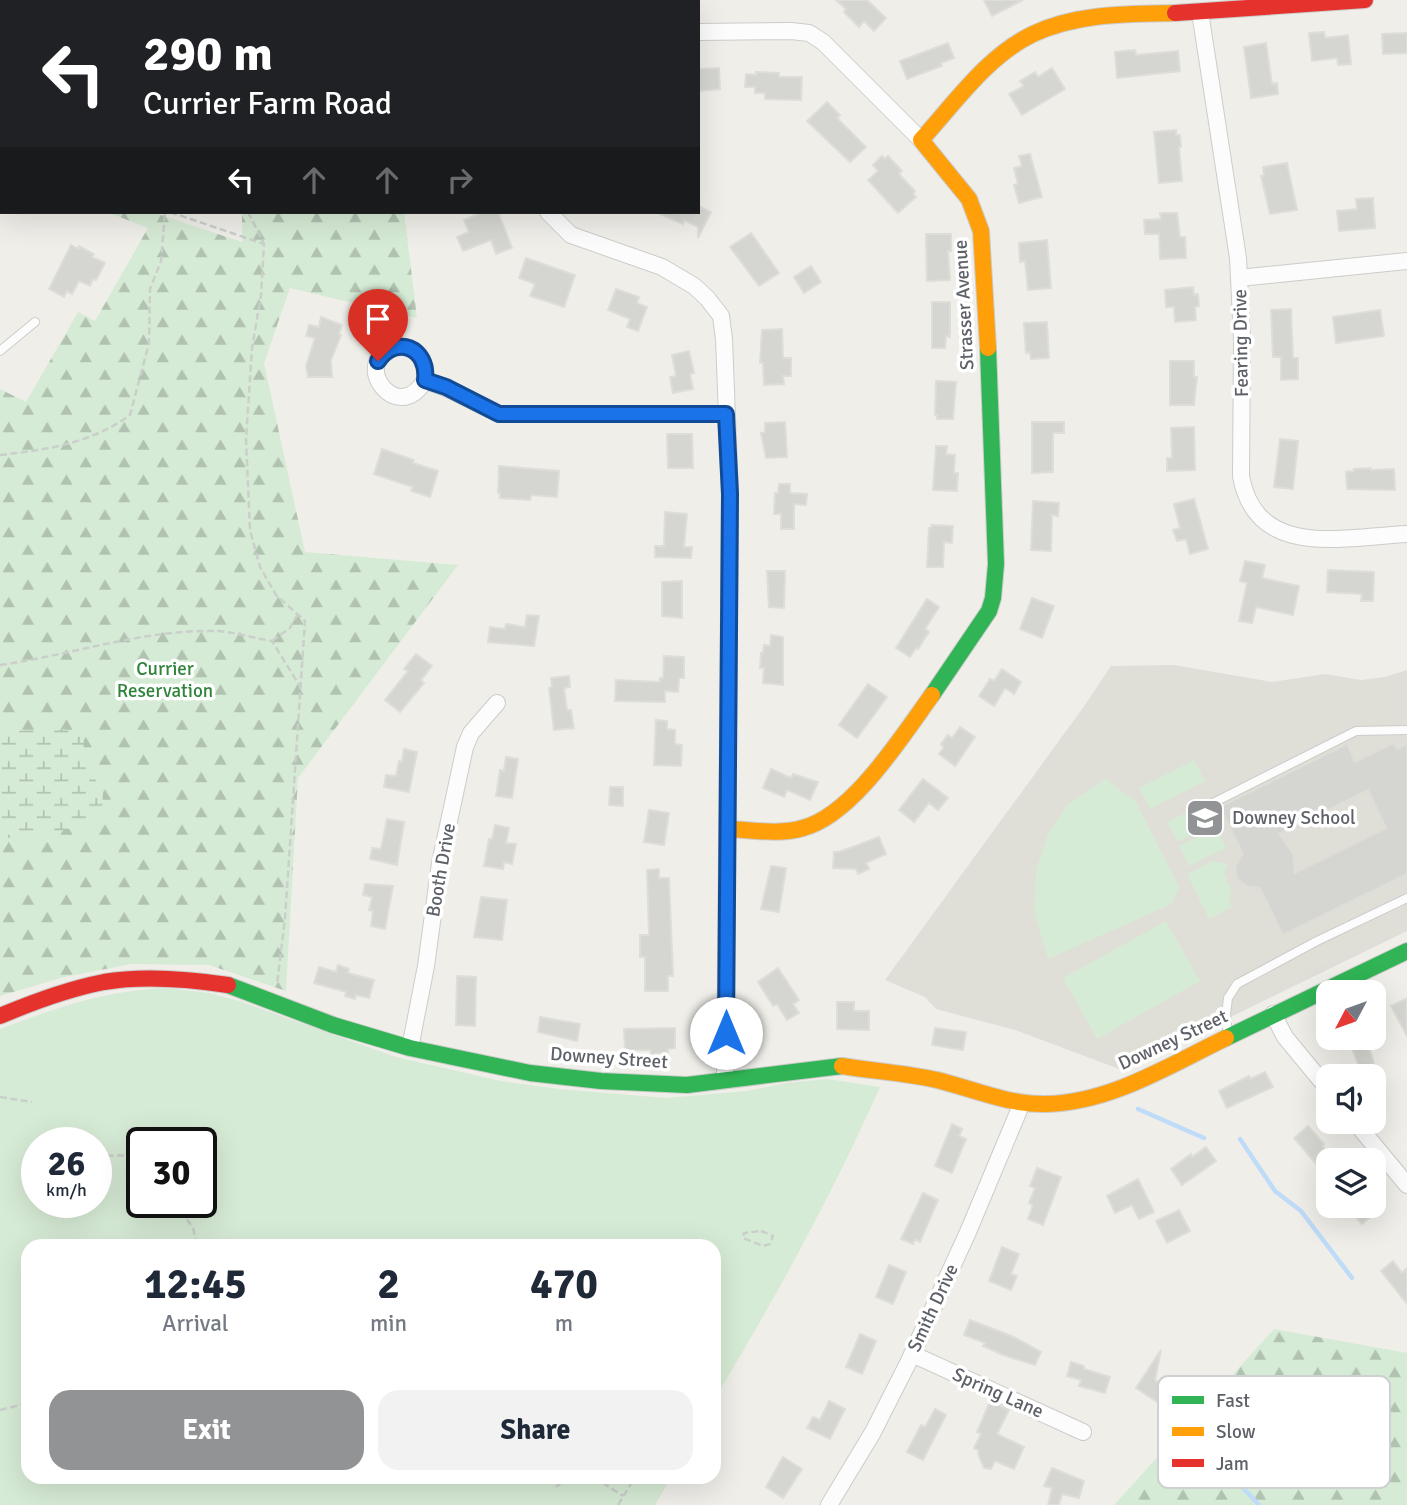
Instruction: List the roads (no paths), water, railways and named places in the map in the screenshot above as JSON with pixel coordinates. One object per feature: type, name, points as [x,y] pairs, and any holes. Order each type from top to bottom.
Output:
[{"type":"street","points":[[700,33],[791,30],[809,33],[823,42],[921,140],[984,71],[1009,49],[1031,35],[1069,21],[1096,16],[1200,12],[1365,0]]},
{"type":"street","name":"Fearing Drive","points":[[1200,12],[1240,278],[1241,476],[1244,494],[1255,513],[1276,530],[1290,536],[1324,538],[1407,534]]},
{"type":"street","name":"Strasser Avenue","points":[[727,829],[794,829],[813,825],[847,803],[937,689],[989,611],[993,598],[996,564],[986,288],[981,231],[969,199],[921,140]]},
{"type":"street","points":[[550,214],[571,235],[678,274],[707,298],[721,316],[730,494],[725,1080]]},
{"type":"street","points":[[1240,278],[1407,261]]},
{"type":"street","points":[[425,380],[446,387],[499,414],[726,414]]},
{"type":"street","name":"Booth Drive","points":[[410,1048],[426,966],[440,863],[465,747],[471,733],[497,703]]},
{"type":"street","name":"Downey Street","points":[[0,1016],[78,988],[133,979],[200,980],[228,985],[333,1025],[410,1048],[530,1073],[601,1081],[687,1085],[841,1066],[935,1080],[1022,1102],[1049,1104],[1100,1095],[1128,1085],[1407,951]]},
{"type":"street","points":[[1273,1014],[1285,1037],[1316,1074]]},
{"type":"street","name":"Smith Drive","points":[[829,1505],[873,1432],[912,1354],[968,1232],[1022,1102]]},
{"type":"street","points":[[1365,1134],[1407,1185]]},
{"type":"street","name":"Spring Lane","points":[[912,1354],[1083,1432]]},
{"type":"lane","points":[[0,351],[35,322]]},
{"type":"lane","points":[[1213,803],[1356,731],[1407,730]]},
{"type":"lane","points":[[1228,1037],[1228,998],[1237,985],[1317,941],[1407,898]]},
{"type":"waterway","points":[[1138,1109],[1204,1138]]},
{"type":"waterway","points":[[1240,1139],[1275,1191],[1301,1211],[1352,1278]]},
{"type":"waterway","points":[[1243,1488],[1259,1505]]},
{"type":"place","name":"Downey School","points":[[1205,818]]},
{"type":"park label","name":"Currier Reservation","points":[[165,680]]}]
